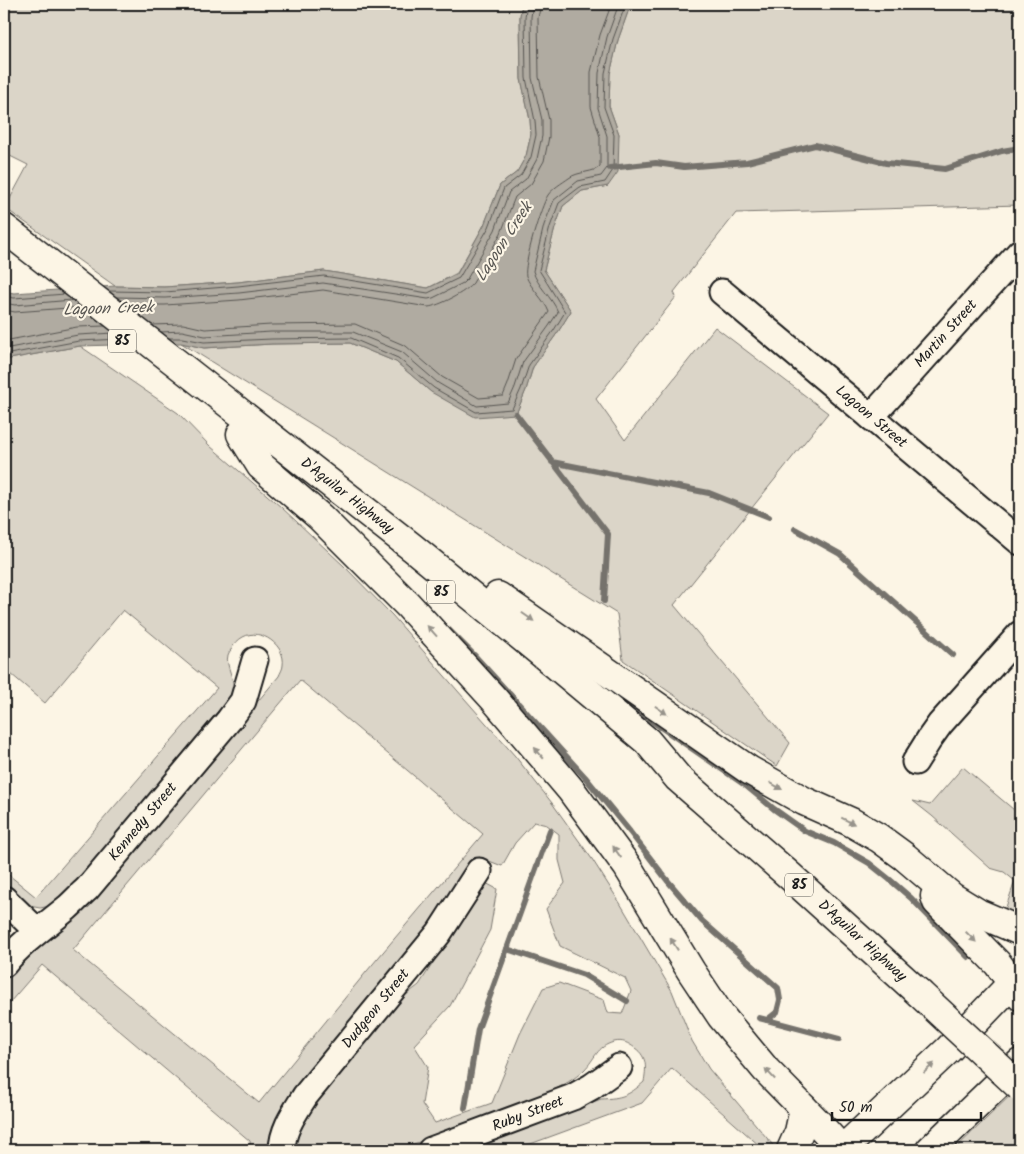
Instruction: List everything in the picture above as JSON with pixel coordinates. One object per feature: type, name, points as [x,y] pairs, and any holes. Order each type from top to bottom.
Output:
[{"type":"main road","name":"D'Aguilar Highway","points":[[4,228],[253,433],[383,546],[542,673],[637,755],[678,778]]},
{"type":"main road","name":"D'Aguilar Highway","points":[[4,248],[253,433],[412,548],[551,661],[647,742],[678,778],[790,876],[1020,1087]]},
{"type":"main road","points":[[253,433],[261,466],[320,516],[408,605],[494,699],[571,790],[627,866],[686,964],[721,1016],[766,1070],[826,1132],[854,1146],[948,1050],[1018,985],[937,902],[929,878]]},
{"type":"main road","points":[[412,548],[445,560],[749,770],[804,801],[851,822],[879,838],[906,857],[942,890],[965,906],[1020,931]]},
{"type":"main road","points":[[930,1150],[1020,1063]]},
{"type":"main road","points":[[791,1150],[799,1132],[804,1109]]},
{"type":"street","name":"Martin Street","points":[[871,417],[1020,252]]},
{"type":"street","name":"Lagoon Street","points":[[722,292],[1020,542]]},
{"type":"street","points":[[915,762],[940,724],[1020,634]]},
{"type":"street","name":"Kennedy Street","points":[[4,964],[37,931],[68,907],[87,889],[229,720],[243,701],[255,660]]},
{"type":"street","name":"Dudgeon Street","points":[[282,1150],[287,1129],[305,1096],[439,933],[479,871]]},
{"type":"street","points":[[4,899],[37,931]]},
{"type":"street","name":"Ruby Street","points":[[431,1150],[573,1097],[619,1067]]},
{"type":"shaded area","points":[[4,4],[522,4],[520,16],[521,79],[530,120],[531,134],[526,156],[517,172],[500,185],[484,225],[457,273],[428,288],[324,271],[238,282],[164,287],[115,286],[5,208],[28,165],[4,153]]},
{"type":"shaded area","points":[[628,4],[1020,4],[1020,205],[736,213],[674,292],[676,297],[596,399],[625,440],[715,327],[828,413],[674,605],[790,743],[777,766],[623,660],[617,614],[181,343],[204,348],[272,344],[350,343],[396,362],[431,392],[516,414],[533,367],[571,311],[544,270],[563,206],[582,191],[608,186],[619,134],[609,106],[610,74],[618,40],[629,9]]},
{"type":"shaded area","points":[[80,346],[178,413],[210,446],[281,507],[344,566],[392,615],[515,756],[552,803],[592,859],[672,991],[692,1041],[709,1069],[777,1150],[759,1150],[761,1147],[672,1068],[642,1103],[514,1150],[466,1150],[601,1099],[620,1097],[633,1090],[644,1082],[644,1059],[635,1048],[628,1043],[620,1041],[603,1047],[580,1073],[569,1082],[552,1091],[398,1150],[292,1150],[300,1120],[394,1004],[419,985],[452,933],[480,880],[497,889],[490,930],[450,1006],[414,1045],[428,1067],[422,1104],[435,1123],[492,1103],[520,1034],[543,988],[559,983],[604,1000],[608,1013],[622,1014],[631,991],[625,978],[560,946],[546,909],[565,883],[559,860],[559,834],[547,825],[534,822],[515,843],[502,866],[479,857],[463,875],[442,915],[285,1105],[275,1123],[269,1150],[251,1150],[250,1141],[42,965],[4,1009],[4,982],[24,957],[89,903],[279,676],[283,665],[283,658],[281,651],[271,640],[257,634],[243,637],[234,645],[227,659],[233,681],[233,690],[230,696],[86,870],[50,906],[40,908],[29,906],[4,886],[4,871],[36,897],[217,688],[123,610],[45,703],[4,668],[4,360]],"holes":[[[300,680],[483,834],[259,1103],[73,950]]]},
{"type":"shaded area","points":[[963,767],[1020,815],[1020,917],[1005,910],[1015,881],[1004,872],[990,868],[913,801],[930,805]]},
{"type":"shaded area","points":[[1020,1086],[1020,1150],[954,1150]]},
{"type":"water","points":[[522,4],[628,4],[629,9],[618,40],[610,74],[609,106],[619,134],[618,172],[608,186],[582,191],[563,206],[544,270],[571,311],[533,367],[516,414],[475,417],[431,392],[396,362],[350,343],[272,344],[204,348],[181,343],[80,346],[4,360],[4,291],[14,293],[115,286],[164,287],[238,282],[324,271],[428,288],[457,274],[484,225],[500,185],[517,172],[526,156],[531,134],[530,120],[521,79],[520,16]]},
{"type":"waterway","name":"Lagoon Creek","points":[[610,168],[656,163],[684,167],[747,162],[815,145],[886,163],[945,169],[1002,151],[1020,148]]},
{"type":"waterway","points":[[516,414],[608,534],[604,601]]},
{"type":"waterway","points":[[552,462],[709,493],[769,517]]},
{"type":"waterway","points":[[795,529],[840,554],[953,655]]},
{"type":"waterway","points":[[449,630],[585,777],[702,921],[778,988],[780,1000],[777,1012],[767,1020],[759,1018]]},
{"type":"waterway","points":[[620,699],[745,785],[805,831],[834,843],[869,863],[911,898],[968,957]]},
{"type":"waterway","points":[[465,1108],[478,1029],[550,830]]},
{"type":"waterway","points":[[507,949],[584,975],[627,1001]]},
{"type":"waterway","points":[[767,1020],[839,1039]]}]
